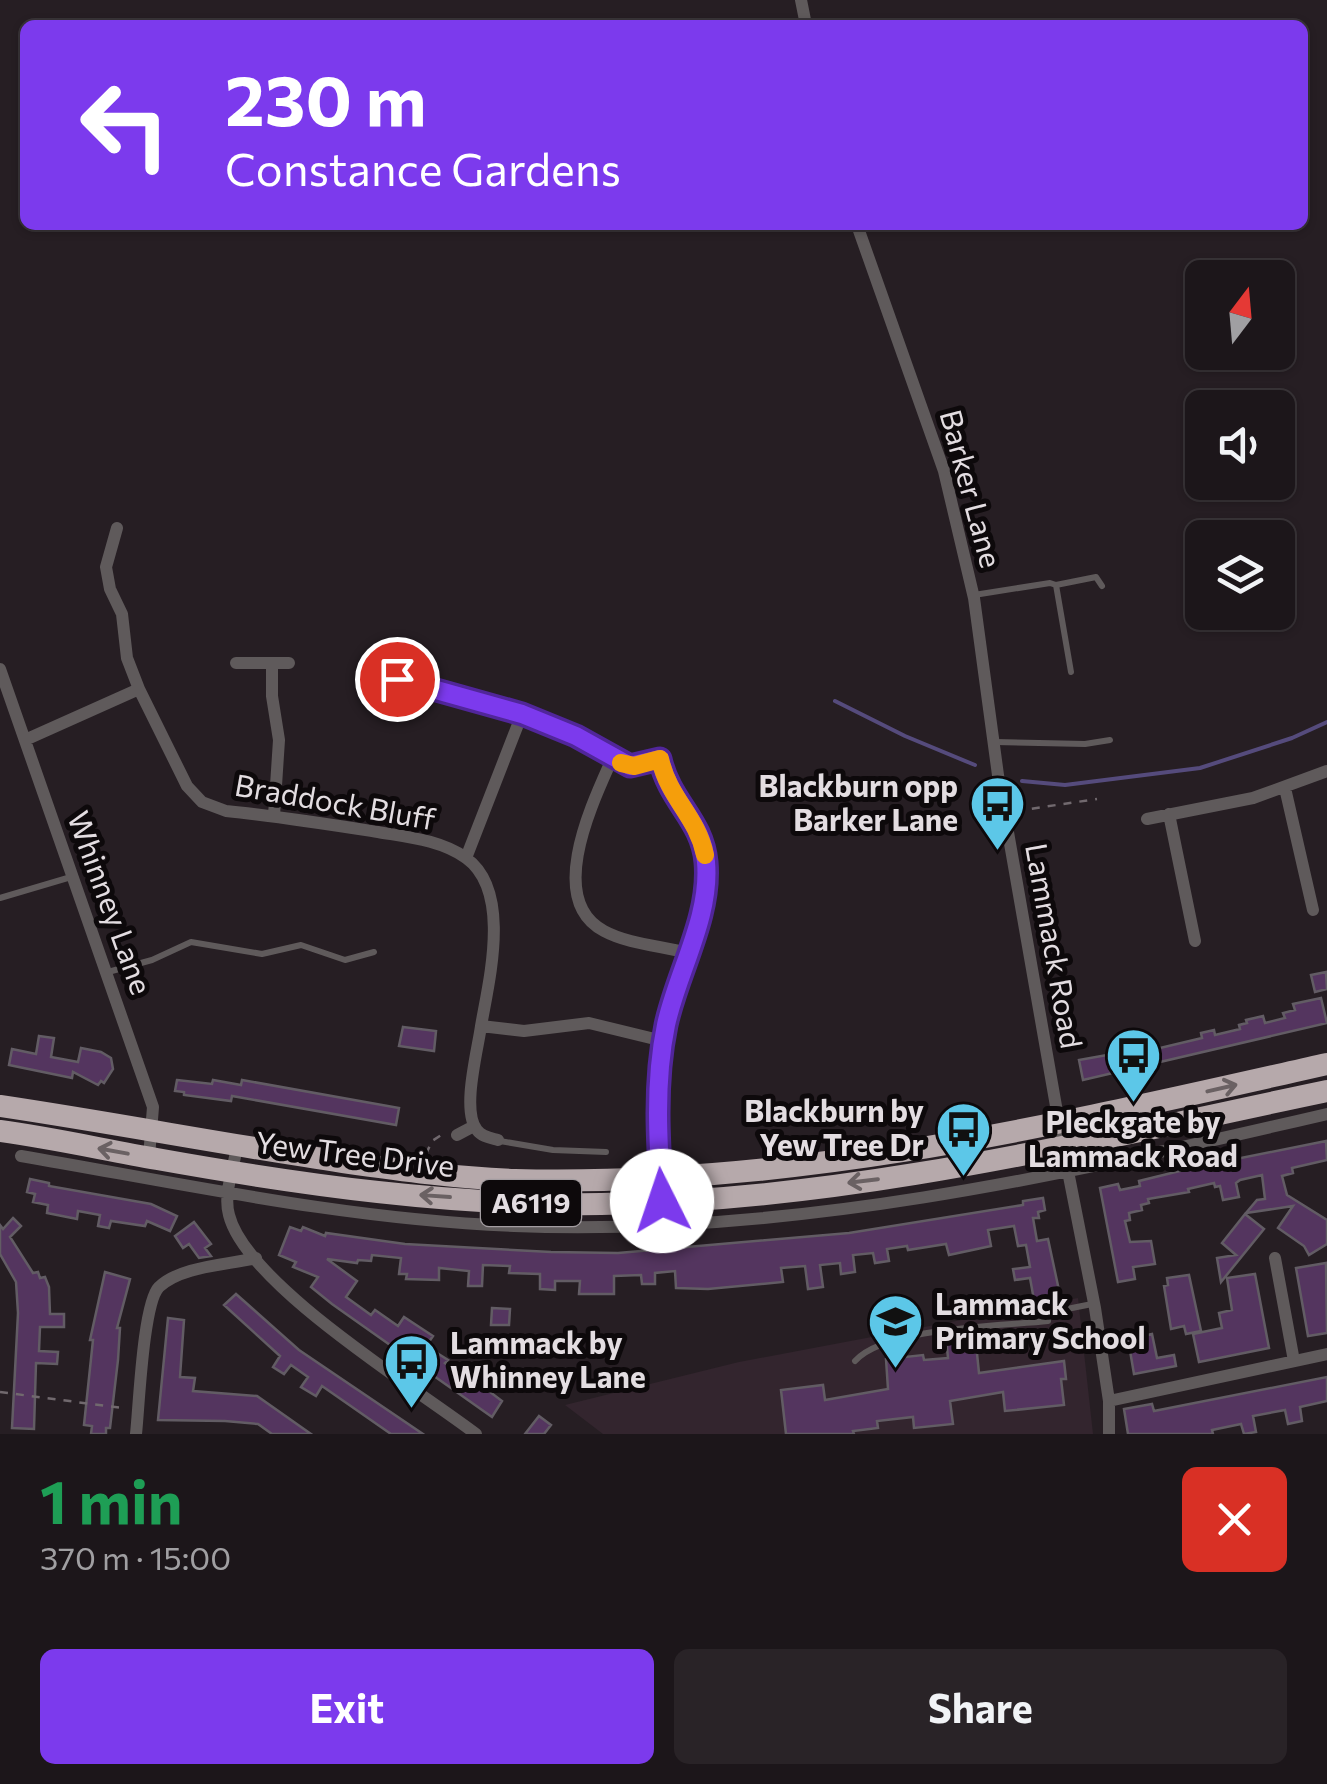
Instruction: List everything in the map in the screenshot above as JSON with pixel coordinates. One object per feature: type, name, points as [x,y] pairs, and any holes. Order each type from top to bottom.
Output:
[{"type":"highway","name":"A6119","points":[[1061,1135],[1327,1064]]},
{"type":"highway","name":"A6119","points":[[1061,1135],[1327,1091]]},
{"type":"highway","name":"Yew Tree Drive","points":[[0,1106],[237,1146],[464,1176],[661,1190],[797,1190],[899,1176],[1061,1135]]},
{"type":"highway","name":"Yew Tree Drive","points":[[0,1131],[149,1158],[231,1181],[496,1201],[603,1204],[661,1190]]},
{"type":"street","name":"Barker Lane","points":[[859,230],[944,470],[973,595],[998,775]]},
{"type":"street","points":[[25,740],[140,689],[128,658],[122,614],[110,589],[106,567],[117,528]]},
{"type":"street","points":[[236,663],[289,663]]},
{"type":"street","points":[[272,663],[279,740],[274,816]]},
{"type":"street","name":"Whinney Lane","points":[[0,669],[153,1107],[149,1158]]},
{"type":"street","points":[[375,674],[522,714],[588,742],[630,766],[660,759],[673,798],[698,832],[706,858],[705,888],[663,1041],[657,1126],[661,1190]]},
{"type":"street","name":"Braddock Bluff","points":[[140,689],[186,786],[202,802],[226,811],[423,840],[466,858],[484,882],[493,922],[493,962],[470,1096],[474,1126]]},
{"type":"street","points":[[466,858],[522,714]]},
{"type":"street","points":[[612,759],[585,821],[576,868],[580,900],[594,925],[608,934],[688,952]]},
{"type":"street","points":[[1147,819],[1253,798],[1327,771]]},
{"type":"street","name":"Lammack Road","points":[[998,775],[1094,1304],[1109,1400],[1109,1434]]},
{"type":"street","points":[[1285,788],[1313,910]]},
{"type":"street","points":[[1169,814],[1195,941]]},
{"type":"street","points":[[481,1026],[524,1031],[589,1023],[663,1041]]},
{"type":"street","points":[[22,1156],[231,1181],[462,1224],[609,1227],[700,1223],[906,1200],[1068,1172],[1327,1114]]},
{"type":"street","points":[[457,1135],[474,1126],[483,1136],[498,1140]]},
{"type":"street","points":[[237,1146],[227,1210],[232,1227],[256,1258],[327,1326],[476,1434]]},
{"type":"street","points":[[136,1434],[150,1303],[159,1287],[185,1274],[256,1258]]},
{"type":"street","points":[[1275,1258],[1294,1361]]},
{"type":"street","points":[[1109,1400],[1327,1354]]},
{"type":"lane","points":[[973,595],[1096,576],[1102,586]]},
{"type":"lane","points":[[1056,585],[1071,672]]},
{"type":"lane","points":[[994,742],[1085,744],[1110,740]]},
{"type":"lane","points":[[0,898],[72,876]]},
{"type":"lane","points":[[108,972],[152,960],[191,942],[262,954],[301,945],[345,960],[374,952]]},
{"type":"lane","points":[[498,1140],[553,1150],[606,1152]]},
{"type":"lane","points":[[856,1362],[864,1352],[879,1346],[957,1328],[1048,1320],[1048,1313],[1094,1304]]},
{"type":"path","points":[[1004,813],[1097,799]]},
{"type":"path","points":[[425,1156],[438,1136],[446,1132],[457,1135]]},
{"type":"path","points":[[0,1392],[139,1410]]},
{"type":"shaded area","name":"Lammack Primary School","points":[[1078,1298],[1093,1434],[603,1434],[565,1405],[739,1362]]},
{"type":"building","points":[[1326,972],[1327,989],[1315,992],[1311,975]]},
{"type":"building","points":[[1321,998],[1327,1023],[1083,1080],[1079,1060],[1135,1050],[1135,1054],[1202,1038],[1201,1033],[1214,1030],[1215,1035],[1240,1029],[1239,1025],[1247,1023],[1246,1020],[1263,1016],[1265,1023],[1285,1018],[1283,1013],[1295,1010],[1293,1004]]},
{"type":"building","points":[[403,1027],[436,1031],[434,1051],[399,1046]]},
{"type":"building","points":[[39,1036],[54,1038],[51,1057],[78,1062],[81,1048],[111,1058],[113,1069],[104,1083],[98,1085],[73,1072],[72,1078],[9,1065],[12,1049],[36,1054]]},
{"type":"building","points":[[177,1080],[241,1085],[242,1080],[399,1108],[396,1125],[232,1096],[231,1101],[184,1095],[175,1091]]},
{"type":"building","points":[[1326,1141],[1327,1160],[1292,1168],[1293,1173],[1282,1176],[1287,1195],[1327,1220],[1327,1244],[1309,1255],[1304,1246],[1278,1228],[1293,1206],[1246,1213],[1257,1200],[1265,1199],[1262,1175],[1240,1180],[1236,1183],[1239,1197],[1223,1200],[1220,1186],[1215,1187],[1214,1183],[1148,1199],[1149,1203],[1141,1205],[1142,1210],[1129,1213],[1130,1220],[1125,1221],[1130,1242],[1151,1241],[1155,1264],[1133,1267],[1135,1279],[1118,1282],[1100,1188],[1118,1184],[1120,1190],[1140,1186],[1139,1181],[1196,1167]]},
{"type":"building","points":[[30,1179],[49,1186],[151,1204],[177,1216],[170,1231],[147,1221],[145,1226],[111,1221],[109,1228],[98,1226],[100,1215],[78,1211],[77,1219],[47,1213],[48,1205],[33,1202],[35,1194],[27,1192]]},
{"type":"building","points":[[1043,1198],[1045,1210],[1038,1212],[1039,1218],[1033,1218],[1037,1241],[1048,1239],[1060,1295],[1034,1300],[1030,1278],[1015,1280],[1013,1269],[1030,1267],[1026,1245],[1018,1246],[1014,1226],[988,1230],[991,1246],[949,1255],[946,1244],[908,1250],[907,1246],[887,1249],[889,1261],[875,1263],[873,1253],[853,1255],[855,1272],[841,1274],[840,1263],[820,1265],[823,1287],[808,1289],[805,1266],[781,1268],[783,1282],[708,1289],[676,1288],[675,1271],[655,1273],[655,1284],[642,1284],[641,1275],[614,1276],[614,1294],[579,1294],[580,1281],[555,1281],[555,1290],[540,1289],[540,1274],[509,1273],[510,1266],[483,1265],[482,1286],[468,1286],[469,1271],[439,1268],[439,1280],[406,1279],[407,1274],[399,1274],[401,1258],[372,1255],[371,1261],[357,1263],[327,1259],[357,1281],[346,1297],[371,1315],[375,1310],[398,1326],[404,1317],[433,1336],[426,1346],[502,1401],[492,1417],[332,1304],[311,1287],[318,1277],[293,1267],[296,1262],[279,1255],[290,1227],[301,1231],[303,1227],[325,1236],[326,1233],[405,1244],[618,1253],[849,1233],[1023,1205],[1023,1201]]},
{"type":"building","points":[[1245,1214],[1264,1229],[1221,1282],[1217,1258],[1236,1255],[1222,1243]]},
{"type":"building","points":[[13,1218],[21,1226],[10,1237],[33,1273],[45,1277],[50,1314],[64,1314],[64,1327],[40,1327],[39,1351],[58,1352],[57,1364],[36,1363],[34,1429],[12,1428],[18,1313],[16,1282],[0,1254],[0,1225],[3,1229]]},
{"type":"building","points":[[194,1222],[211,1244],[205,1248],[211,1256],[199,1258],[189,1244],[183,1248],[175,1236]]},
{"type":"building","points":[[1326,1263],[1327,1333],[1308,1336],[1296,1268]]},
{"type":"building","points":[[105,1272],[130,1279],[117,1328],[118,1360],[110,1428],[106,1428],[106,1434],[91,1434],[92,1426],[84,1425],[90,1340]]},
{"type":"building","points":[[1255,1274],[1269,1348],[1199,1362],[1193,1334],[1222,1328],[1219,1313],[1232,1310],[1227,1278]]},
{"type":"building","points":[[1189,1275],[1201,1331],[1186,1334],[1184,1326],[1171,1329],[1164,1286],[1168,1285],[1167,1278]]},
{"type":"building","points":[[236,1294],[299,1350],[423,1434],[391,1434],[322,1386],[316,1396],[301,1387],[308,1377],[291,1365],[284,1374],[273,1367],[280,1356],[224,1305]]},
{"type":"building","points":[[492,1308],[510,1309],[509,1325],[491,1325]]},
{"type":"building","points":[[168,1318],[184,1320],[180,1377],[195,1378],[193,1391],[257,1396],[311,1434],[272,1434],[258,1424],[158,1420]]},
{"type":"building","points":[[975,1334],[979,1373],[1064,1361],[1064,1405],[1005,1411],[1003,1392],[950,1401],[953,1424],[914,1428],[913,1417],[877,1421],[878,1428],[853,1431],[854,1434],[786,1434],[781,1390],[823,1385],[825,1400],[888,1389],[886,1359],[923,1355],[924,1360],[948,1358],[946,1337]]},
{"type":"building","points":[[1152,1334],[1157,1358],[1174,1355],[1176,1366],[1134,1374],[1128,1339]]},
{"type":"building","points":[[1327,1377],[1327,1401],[1300,1407],[1302,1421],[1288,1424],[1285,1410],[1253,1416],[1256,1432],[1244,1434],[1241,1424],[1212,1430],[1213,1434],[1128,1434],[1124,1409],[1152,1404],[1154,1411]]},
{"type":"building","points":[[539,1416],[551,1425],[544,1434],[525,1434]]},
{"type":"waterway","points":[[835,701],[975,765]]},
{"type":"waterway","points":[[1022,781],[1065,785],[1200,768],[1292,738],[1327,722]]},
{"type":"slow traffic","points":[[621,763],[634,766],[660,759],[673,798],[692,820],[705,855]]},
{"type":"place","name":"Blackburn opp Barker Lane","points":[[997,853]]},
{"type":"place","name":"Pleckgate by Lammack Road","points":[[1133,1104]]},
{"type":"place","name":"Blackburn by Yew Tree Dr","points":[[963,1178]]},
{"type":"place","name":"Lammack Primary School","points":[[896,1371]]},
{"type":"place","name":"Lammack by Whinney Lane","points":[[411,1410]]},
{"type":"route","points":[[397,679],[522,714],[576,736],[630,766],[660,759],[673,798],[692,820],[706,858],[705,888],[663,1041],[657,1126],[662,1201]]}]
